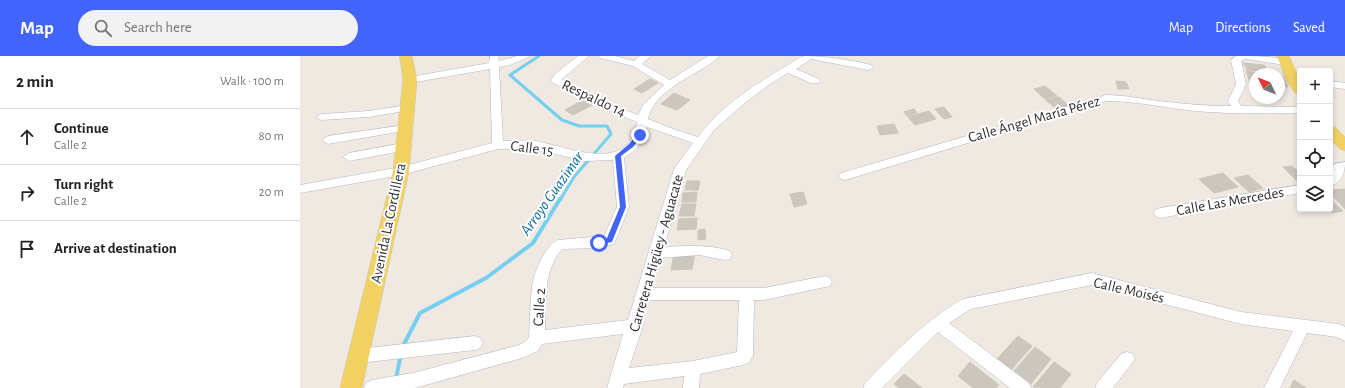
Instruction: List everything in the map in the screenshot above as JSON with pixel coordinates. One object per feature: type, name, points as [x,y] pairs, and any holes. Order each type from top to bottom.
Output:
[{"type":"main road","name":"Avenida La Cordillera","points":[[351,388],[401,171],[410,80],[406,56]]},
{"type":"main road","points":[[1284,59],[1297,82]]},
{"type":"main road","points":[[1333,133],[1345,146]]},
{"type":"street","points":[[410,80],[494,60],[507,63],[526,56]]},
{"type":"street","name":"Respaldo 14","points":[[584,56],[556,80],[600,103],[672,133],[700,141]]},
{"type":"street","points":[[603,56],[636,64],[670,85]]},
{"type":"street","points":[[636,64],[646,56]]},
{"type":"street","points":[[618,156],[640,135],[641,120],[649,104],[670,85],[715,56]]},
{"type":"street","points":[[809,56],[868,67]]},
{"type":"street","name":"Carretera Higüey - Aguacate","points":[[617,383],[635,326],[680,168],[710,128],[742,100],[766,82],[809,56]]},
{"type":"street","points":[[1238,109],[1233,101],[1241,84],[1236,60],[1244,56],[1284,59]]},
{"type":"street","points":[[494,60],[498,145]]},
{"type":"street","points":[[788,69],[815,81]]},
{"type":"street","points":[[1333,84],[1345,86]]},
{"type":"street","name":"Calle Ángel María Pérez","points":[[845,176],[1106,98],[1125,98],[1158,104],[1209,109],[1297,110]]},
{"type":"street","points":[[321,117],[369,114],[408,108]]},
{"type":"street","points":[[328,140],[405,128]]},
{"type":"street","name":"Calle 15","points":[[300,189],[401,171],[498,145],[534,145],[585,157],[599,158],[618,156]]},
{"type":"street","points":[[349,157],[404,147]]},
{"type":"street","name":"Calle 2","points":[[379,387],[413,381],[522,351],[532,346],[537,338],[539,285],[551,253],[558,246],[569,243],[599,243],[609,240],[623,207],[618,156]]},
{"type":"street","points":[[1333,179],[1337,176],[1338,167],[1345,166]]},
{"type":"street","name":"Calle Las Mercedes","points":[[1160,213],[1297,190]]},
{"type":"street","points":[[655,253],[699,250],[725,255]]},
{"type":"street","name":"Calle Moisés","points":[[871,388],[951,311],[968,303],[1092,279],[1241,318],[1339,331],[1345,334]]},
{"type":"street","points":[[644,294],[764,294],[825,282]]},
{"type":"street","points":[[617,383],[743,358],[745,355],[747,294]]},
{"type":"street","points":[[938,323],[1016,386]]},
{"type":"street","points":[[537,338],[635,326]]},
{"type":"street","points":[[1272,388],[1303,326]]},
{"type":"street","points":[[359,356],[391,354],[476,343]]},
{"type":"street","points":[[1103,388],[1127,359]]},
{"type":"street","points":[[691,388],[693,368]]},
{"type":"building","points":[[1243,63],[1264,65],[1266,68],[1249,68],[1249,70],[1247,70]]},
{"type":"building","points":[[1246,71],[1249,71],[1249,79]]},
{"type":"building","points":[[650,79],[658,83],[642,93],[634,89]]},
{"type":"building","points":[[1116,81],[1126,82],[1129,89],[1118,89]]},
{"type":"building","points":[[1045,86],[1057,96],[1045,99],[1034,89]]},
{"type":"building","points":[[674,93],[690,100],[677,110],[661,104]]},
{"type":"building","points":[[1059,97],[1069,106],[1056,109],[1046,100]]},
{"type":"building","points":[[583,100],[592,105],[573,115],[565,110]]},
{"type":"building","points":[[944,107],[952,117],[944,119],[935,109]]},
{"type":"building","points":[[914,109],[917,113],[907,116],[904,112]]},
{"type":"building","points":[[929,111],[936,119],[915,125],[908,117]]},
{"type":"building","points":[[894,124],[898,133],[880,135],[877,126]]},
{"type":"building","points":[[1292,166],[1297,170],[1297,181],[1283,167]]},
{"type":"building","points":[[1223,173],[1238,187],[1214,193],[1199,179]]},
{"type":"building","points":[[1248,175],[1263,188],[1249,192],[1234,178]]},
{"type":"building","points":[[687,181],[700,181],[698,190],[685,190]]},
{"type":"building","points":[[1345,189],[1345,209],[1333,196],[1333,190]]},
{"type":"building","points":[[697,192],[696,202],[682,202],[683,193]]},
{"type":"building","points":[[803,192],[807,204],[794,207],[790,194]]},
{"type":"building","points":[[1333,202],[1343,211],[1332,213],[1331,212],[1333,212]]},
{"type":"building","points":[[682,204],[696,204],[694,216],[679,216]]},
{"type":"building","points":[[697,218],[696,229],[677,230],[679,219]]},
{"type":"building","points":[[705,229],[706,239],[698,240],[698,230]]},
{"type":"building","points":[[674,254],[695,254],[692,269],[671,270]]},
{"type":"building","points":[[1018,336],[1032,346],[1011,370],[997,359]]},
{"type":"building","points":[[1035,347],[1051,359],[1030,385],[1013,372]]},
{"type":"building","points":[[970,362],[999,385],[996,388],[973,388],[958,376]]},
{"type":"building","points":[[1054,362],[1071,374],[1060,388],[1033,387]]},
{"type":"building","points":[[904,374],[922,388],[899,388],[894,384]]},
{"type":"building","points":[[1294,380],[1306,388],[1290,388]]},
{"type":"waterway","name":"Arroyo Guazimar","points":[[539,56],[510,75],[562,120],[579,126],[607,126],[611,134],[574,177],[560,200]]},
{"type":"waterway","name":"Arroyo Guazimar","points":[[402,348],[420,313],[486,278],[533,243],[560,199]]},
{"type":"waterway","name":"Arroyo Guazimar","points":[[394,388],[401,354]]},
{"type":"route","points":[[599,243],[609,240],[623,207],[618,156],[631,146],[640,135]]}]
